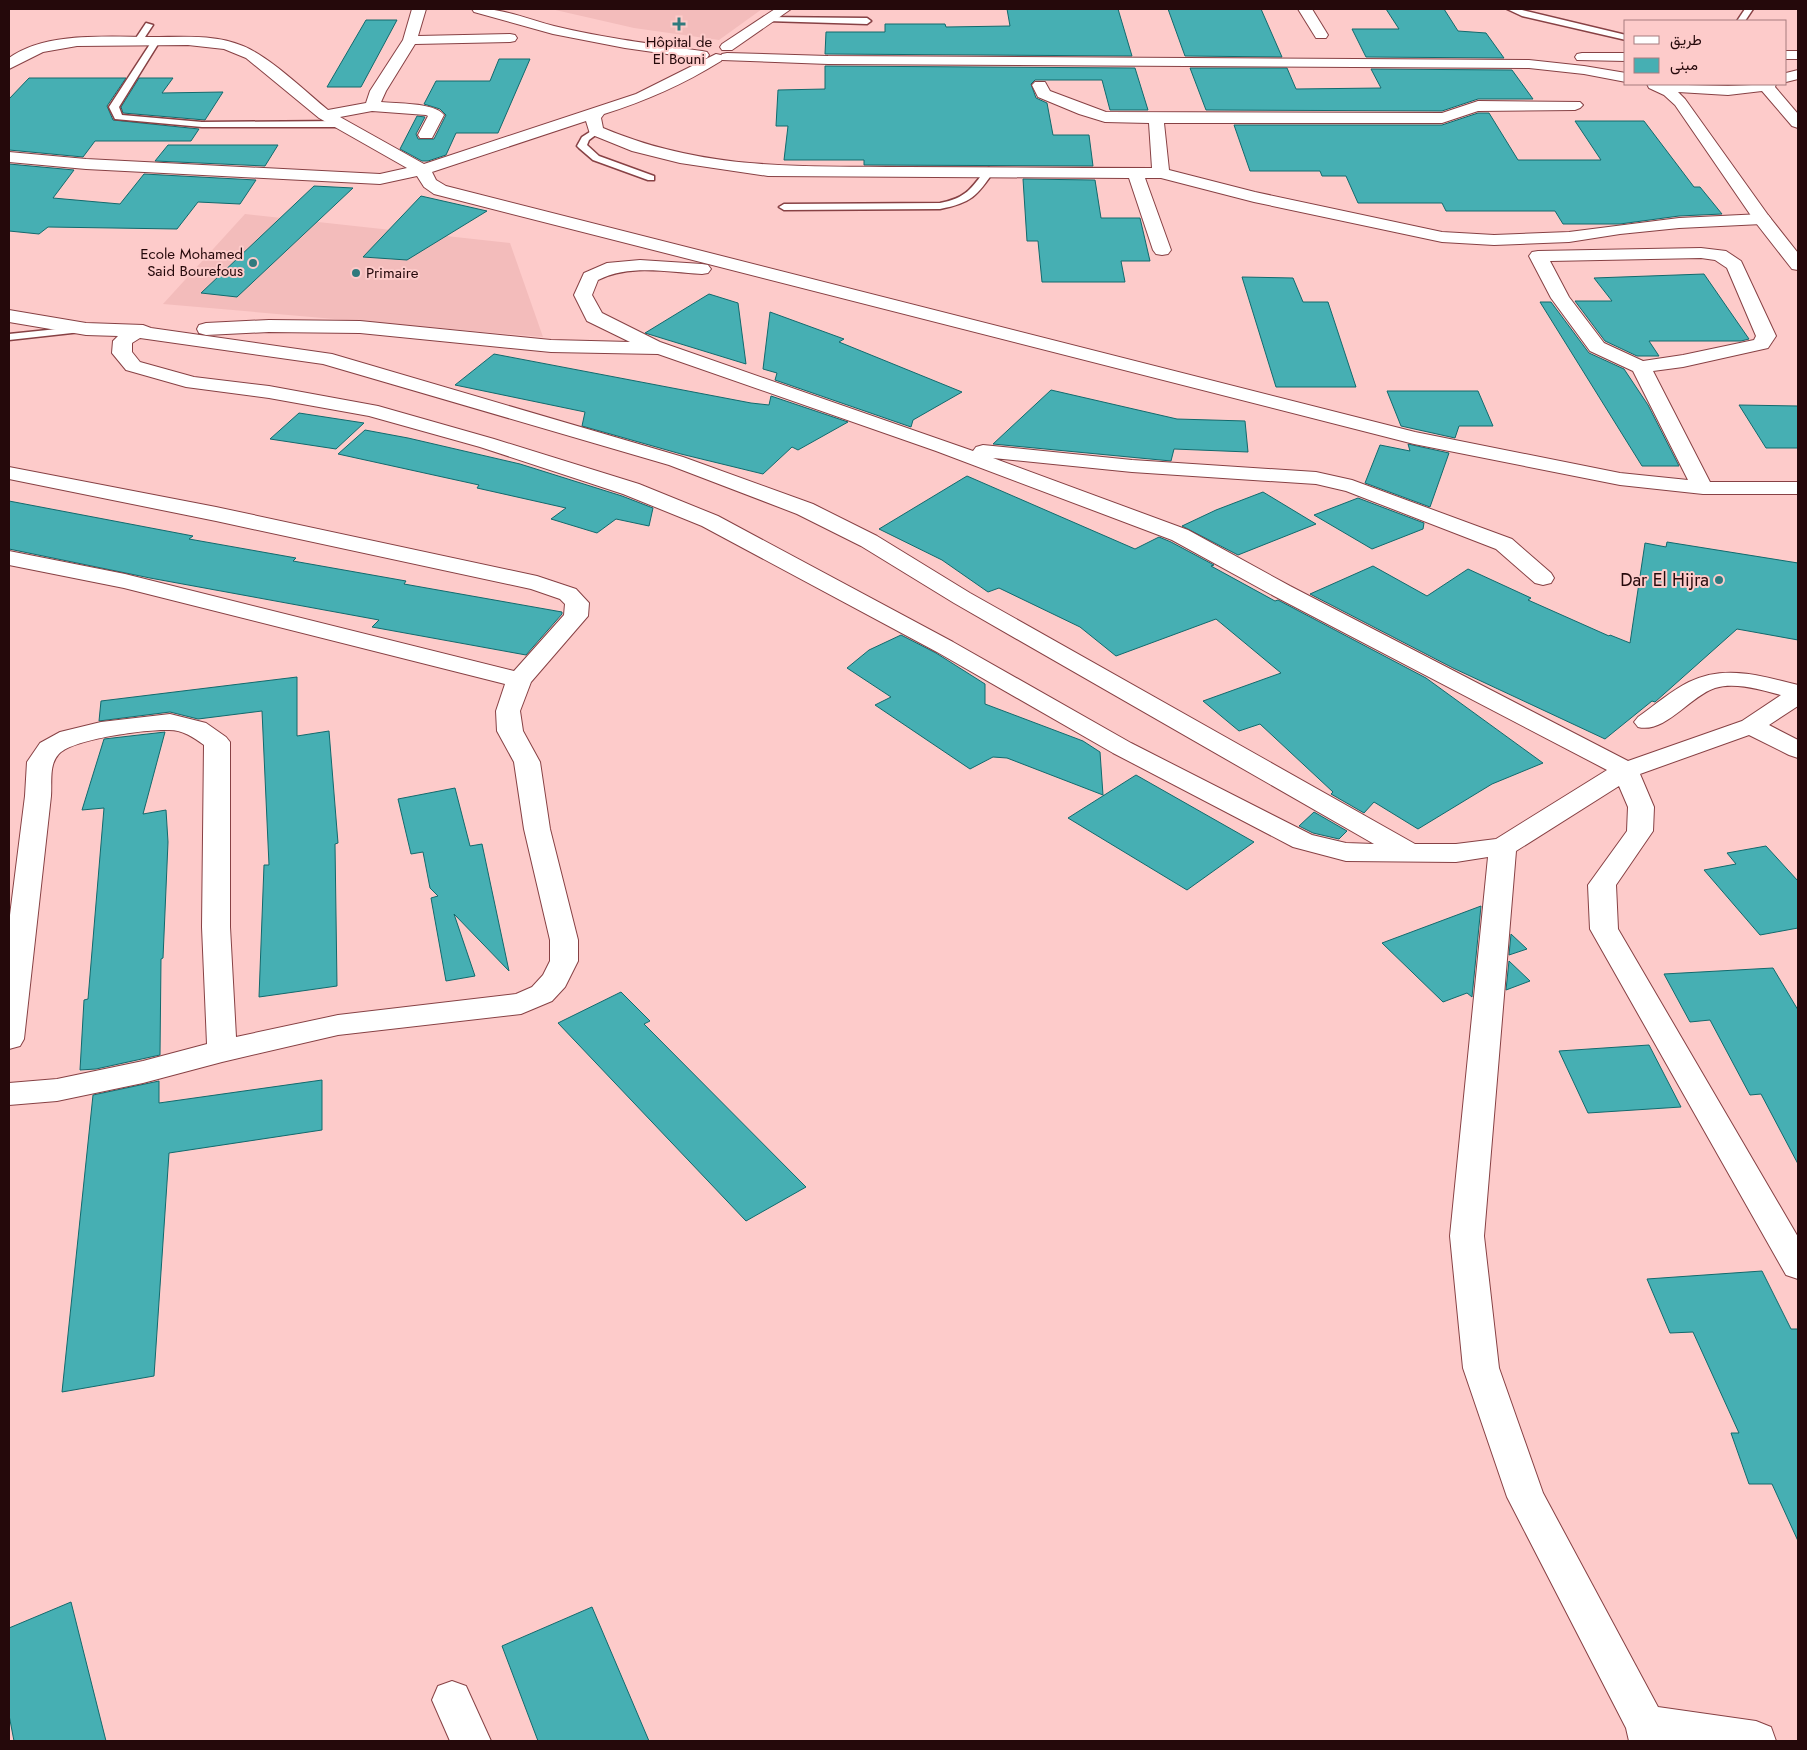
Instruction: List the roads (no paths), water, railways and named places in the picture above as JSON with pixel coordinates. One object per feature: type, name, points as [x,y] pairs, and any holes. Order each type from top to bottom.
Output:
[{"type":"street","points":[[372,106],[378,91],[410,40],[419,9]]},
{"type":"street","points":[[479,9],[552,30],[625,44],[838,60],[1529,64],[1624,76]]},
{"type":"street","points":[[520,9],[566,21],[719,52],[1624,57]]},
{"type":"street","points":[[1306,9],[1321,34]]},
{"type":"street","points":[[9,157],[86,164],[380,179],[422,170],[641,97],[695,71],[774,12]]},
{"type":"street","points":[[410,40],[510,38]]},
{"type":"street","points":[[9,65],[32,51],[59,44],[83,41],[197,41],[221,43],[238,48],[251,55],[325,115],[422,170],[430,183],[440,190],[1414,438],[1620,479],[1703,488],[1798,488]]},
{"type":"street","points":[[1040,85],[1043,94],[1084,112],[1106,116],[1156,118],[1442,118],[1454,116],[1464,109],[1478,106],[1575,105]]},
{"type":"street","points":[[1655,85],[1669,92],[1680,102],[1762,219],[1798,265]]},
{"type":"street","points":[[1663,85],[1713,90],[1741,89],[1762,85]]},
{"type":"street","points":[[1768,85],[1798,123]]},
{"type":"street","points":[[325,115],[372,106],[430,111],[436,115],[426,135]]},
{"type":"street","points":[[596,131],[593,117],[599,111]]},
{"type":"street","points":[[1156,118],[1161,174]]},
{"type":"street","points":[[547,128],[596,131],[626,145],[669,157],[705,164],[759,170],[1135,172],[1161,174],[1272,201],[1442,236],[1494,240],[1570,237],[1669,224],[1762,219]]},
{"type":"street","points":[[1135,172],[1162,250]]},
{"type":"street","points":[[1641,366],[1683,361],[1762,344],[1766,336],[1734,264],[1720,255],[1701,253],[1538,256],[1560,298],[1597,347],[1641,366],[1703,488]]},
{"type":"street","points":[[772,274],[640,265],[607,268],[590,277],[583,295],[594,317],[660,348],[943,447],[1180,535],[1282,591],[1626,770],[1641,807],[1640,831],[1602,885],[1604,929],[1798,1266]]},
{"type":"street","points":[[9,316],[86,329],[136,332],[325,358],[676,461],[806,509],[870,541],[962,598],[1410,853]]},
{"type":"street","points":[[660,348],[551,346],[360,327],[269,326],[136,332],[123,341],[122,353],[133,366],[193,382],[270,392],[371,410],[487,443],[631,489],[710,521],[944,647],[1122,748],[1303,841],[1346,852],[1456,853],[1503,847],[1626,770],[1751,726],[1798,694]]},
{"type":"street","points":[[943,447],[1132,466],[1316,478],[1352,486],[1504,544],[1543,578]]},
{"type":"street","points":[[9,473],[216,514],[527,581],[568,594],[577,603],[576,616],[519,680],[508,711],[510,731],[527,762],[537,829],[564,940],[564,961],[555,980],[542,994],[521,1004],[338,1025],[222,1051],[143,1072],[57,1090],[9,1094]]},
{"type":"street","points":[[9,558],[124,581],[519,680]]},
{"type":"street","points":[[1647,722],[1698,686],[1714,680],[1749,680],[1798,694]]},
{"type":"street","points":[[9,1039],[38,796],[40,762],[49,748],[69,737],[101,730],[170,722],[196,728],[217,742],[216,927],[222,1051]]},
{"type":"street","points":[[1751,726],[1798,750]]},
{"type":"street","points":[[1503,847],[1467,1236],[1481,1368],[1526,1498],[1648,1733],[1756,1741]]},
{"type":"street","points":[[452,1700],[471,1741]]},
{"type":"lane","points":[[1511,9],[1624,38]]},
{"type":"lane","points":[[1743,20],[1749,9]]},
{"type":"lane","points":[[774,12],[867,22]]},
{"type":"lane","points":[[138,41],[149,25]]},
{"type":"lane","points":[[156,41],[114,107],[118,117],[149,121],[215,124],[280,126],[342,124]]},
{"type":"lane","points":[[596,131],[585,139],[582,146],[596,158],[651,178]]},
{"type":"lane","points":[[784,207],[940,206],[961,202],[970,197],[989,171]]},
{"type":"lane","points":[[9,337],[86,329]]},
{"type":"place","name":"Hôpital de El Bouni","points":[[679,24]]},
{"type":"place","name":"Ecole Mohamed Said Bourefous","points":[[253,263]]},
{"type":"place","name":"Primaire","points":[[356,273]]},
{"type":"place","name":"Dar El Hijra","points":[[1719,580]]}]
